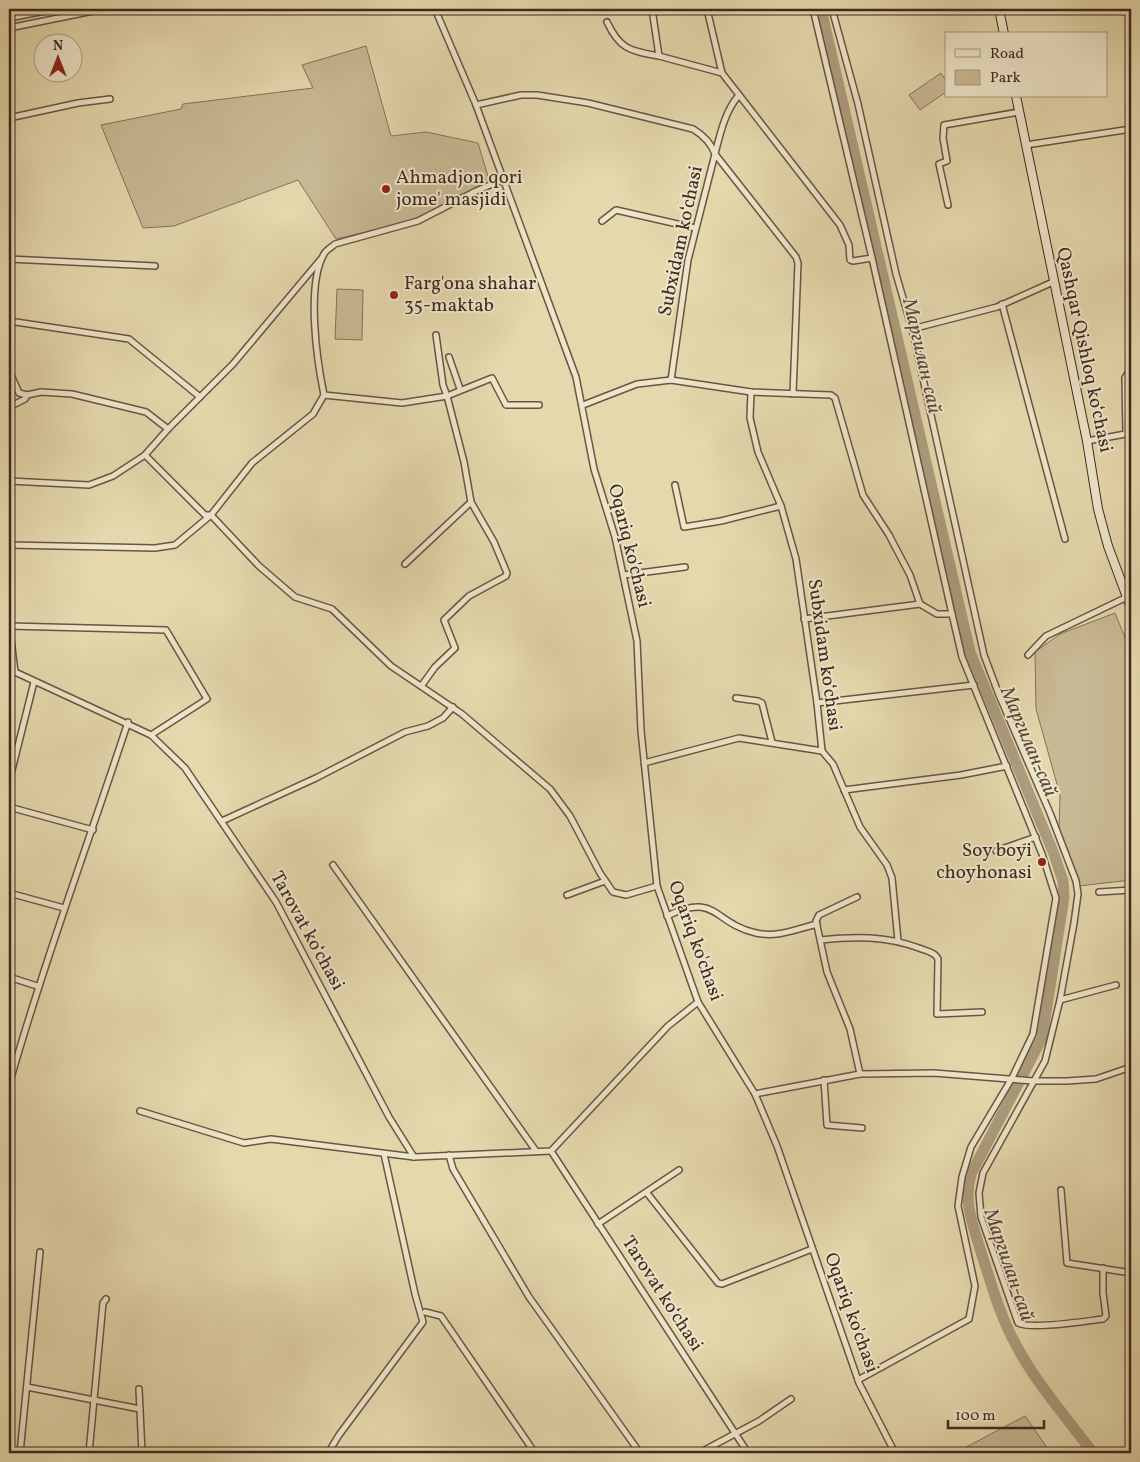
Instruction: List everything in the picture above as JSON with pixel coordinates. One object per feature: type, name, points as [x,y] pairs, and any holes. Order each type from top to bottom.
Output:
[{"type":"main road","points":[[999,9],[1004,32]]},
{"type":"main road","name":"Qashqar Qishloq koʻchasi","points":[[1016,98],[1104,530],[1128,592],[1131,608]]},
{"type":"street","points":[[9,18],[56,9]]},
{"type":"street","points":[[9,28],[103,9]]},
{"type":"street","points":[[424,9],[435,9]]},
{"type":"street","name":"Oqariq ko'chasi","points":[[435,9],[476,105],[502,180],[566,349],[582,405],[594,469],[615,537],[637,641],[644,763],[657,886],[698,1002],[755,1094],[777,1146],[858,1380],[895,1453]]},
{"type":"street","points":[[652,9],[659,56]]},
{"type":"street","points":[[708,9],[722,73],[840,225],[849,245],[850,260],[872,258]]},
{"type":"street","points":[[813,9],[872,258],[962,657],[1036,838],[1056,898],[1033,1034],[1012,1078],[971,1147],[962,1176],[958,1206],[969,1248],[975,1286],[969,1319],[858,1380]]},
{"type":"street","points":[[832,9],[858,104],[896,274],[912,329],[984,655],[999,696],[1050,813],[1076,881],[1078,894],[1060,1000],[1045,1060],[983,1173],[979,1193],[980,1217],[1018,1322],[1022,1325],[1049,1325],[1103,1319],[1106,1316],[1103,1293],[1103,1268]]},
{"type":"street","points":[[608,22],[618,42],[631,50],[711,68],[722,73]]},
{"type":"street","name":"Subxidam koʻchasi","points":[[476,105],[529,94],[588,103],[693,129],[702,134],[713,147],[715,154],[695,228],[683,287],[671,380]]},
{"type":"street","points":[[739,95],[733,102],[722,126],[715,154],[796,257],[798,263],[793,394]]},
{"type":"street","points":[[9,118],[78,103],[110,99]]},
{"type":"street","points":[[948,205],[939,164],[947,161],[943,138],[944,124],[1019,112]]},
{"type":"street","points":[[1026,145],[1131,129]]},
{"type":"street","points":[[9,545],[170,547],[211,515],[252,463],[313,414],[324,395],[316,359],[314,300],[324,253],[335,244],[418,221],[476,191],[502,180]]},
{"type":"street","points":[[602,221],[616,210],[695,228]]},
{"type":"street","points":[[9,481],[89,485],[113,476],[145,455],[168,429],[233,364],[323,257]]},
{"type":"street","points":[[9,259],[155,266]]},
{"type":"street","points":[[912,329],[1002,304],[1053,282]]},
{"type":"street","points":[[1002,304],[1065,539]]},
{"type":"street","points":[[9,321],[128,339],[200,398]]},
{"type":"street","points":[[422,685],[435,666],[455,648],[444,620],[469,596],[506,576],[494,542],[471,502],[464,462],[443,385],[436,335]]},
{"type":"street","points":[[450,357],[460,389]]},
{"type":"street","points":[[1131,368],[1125,378],[1131,441]]},
{"type":"street","points":[[9,370],[19,392],[27,395],[41,392],[72,394],[114,404],[146,412],[168,429]]},
{"type":"street","points":[[324,395],[402,403],[447,396],[460,389],[492,378],[506,405],[539,405]]},
{"type":"street","points":[[582,405],[637,384],[671,380],[751,392],[831,395],[838,402],[863,495],[893,543],[910,575],[920,604]]},
{"type":"street","name":"Subxidam koʻchasi","points":[[751,392],[750,418],[758,452],[781,506],[796,559],[822,750],[834,764],[860,827],[887,865],[892,878],[898,940]]},
{"type":"street","points":[[9,407],[25,399],[27,395]]},
{"type":"street","points":[[1087,441],[1129,434]]},
{"type":"street","points":[[145,455],[190,502],[205,515],[211,515],[258,566],[295,597],[332,609],[391,666],[453,707],[556,796],[605,881],[618,894],[634,893],[657,886]]},
{"type":"street","points":[[675,485],[684,527],[721,521],[781,506]]},
{"type":"street","points":[[405,564],[471,502]]},
{"type":"street","points":[[624,575],[685,567]]},
{"type":"street","points":[[1028,656],[1046,636],[1128,592]]},
{"type":"street","points":[[804,619],[920,604],[937,614],[952,614]]},
{"type":"street","points":[[15,672],[9,625],[64,629],[166,630],[207,699],[151,735]]},
{"type":"street","name":"Tarovat koʻchasi","points":[[9,669],[34,682],[128,722],[151,735],[185,768],[276,902],[389,1117],[414,1157]]},
{"type":"street","points":[[9,782],[34,682]]},
{"type":"street","points":[[817,703],[974,685]]},
{"type":"street","points":[[736,698],[758,700],[762,703],[772,742]]},
{"type":"street","points":[[222,821],[316,778],[405,732],[428,726],[443,718],[453,707]]},
{"type":"street","points":[[9,1085],[12,1063],[37,986],[93,830],[128,722]]},
{"type":"street","points":[[644,763],[740,738],[822,750]]},
{"type":"street","points":[[844,790],[961,775],[1007,766]]},
{"type":"street","points":[[9,807],[93,830]]},
{"type":"street","points":[[996,851],[1036,838]]},
{"type":"street","points":[[333,865],[536,1152]]},
{"type":"street","points":[[567,895],[605,881]]},
{"type":"street","points":[[1100,892],[1131,890]]},
{"type":"street","points":[[9,893],[64,908]]},
{"type":"street","points":[[856,897],[818,916],[817,924],[827,972],[852,1038],[860,1074]]},
{"type":"street","points":[[667,916],[683,909],[704,906],[740,927],[771,935],[817,924]]},
{"type":"street","points":[[821,940],[872,937],[898,940],[937,956],[937,1014],[982,1012]]},
{"type":"street","points":[[9,977],[37,986]]},
{"type":"street","points":[[1060,1000],[1116,985]]},
{"type":"street","points":[[140,1111],[244,1143],[271,1139],[414,1157],[551,1151],[668,1026],[698,1002]]},
{"type":"street","points":[[755,1094],[860,1074],[934,1073],[1033,1081],[1096,1079],[1131,1067]]},
{"type":"street","points":[[824,1080],[827,1125],[862,1128]]},
{"type":"street","name":"Tarovat koʻchasi","points":[[551,1151],[748,1453]]},
{"type":"street","points":[[328,1453],[339,1435],[423,1322],[384,1154]]},
{"type":"street","points":[[449,1156],[453,1169],[530,1297],[640,1453]]},
{"type":"street","points":[[598,1224],[680,1170]]},
{"type":"street","points":[[1061,1190],[1066,1261],[1069,1264],[1131,1273]]},
{"type":"street","points":[[647,1193],[718,1283],[722,1284],[812,1249]]},
{"type":"street","points":[[20,1453],[40,1252]]},
{"type":"street","points":[[89,1453],[103,1303],[106,1299]]},
{"type":"street","points":[[425,1312],[440,1316],[535,1453]]},
{"type":"street","points":[[27,1386],[140,1410]]},
{"type":"street","points":[[138,1389],[142,1453]]},
{"type":"street","points":[[699,1453],[736,1434],[791,1399]]},
{"type":"green space","points":[[366,46],[391,136],[426,132],[478,143],[490,183],[447,200],[448,203],[408,222],[336,239],[298,180],[174,226],[143,228],[101,125],[181,109],[183,104],[313,88],[302,65]]},
{"type":"green space","points":[[941,73],[945,79],[945,93],[920,110],[909,95]]},
{"type":"green space","points":[[337,289],[363,290],[362,340],[335,339]]},
{"type":"green space","points":[[1115,613],[1131,652],[1131,880],[1079,886],[1059,831],[1060,795],[1036,709],[1035,652],[1060,634]]},
{"type":"green space","points":[[1025,1416],[1051,1453],[955,1453]]},
{"type":"waterway","name":"Маргилан-сай","points":[[821,9],[970,652],[1054,854],[1063,881],[1064,897],[1042,1038],[971,1174],[968,1194],[970,1213],[992,1287],[1010,1334],[1042,1387],[1093,1453]]},
{"type":"place","name":"Ahmadjon qori jome' masjidi","points":[[386,189]]},
{"type":"place","name":"Farg'ona shahar 35-maktab","points":[[394,295]]},
{"type":"place","name":"Soy boyi choyhonasi","points":[[1042,862]]}]
